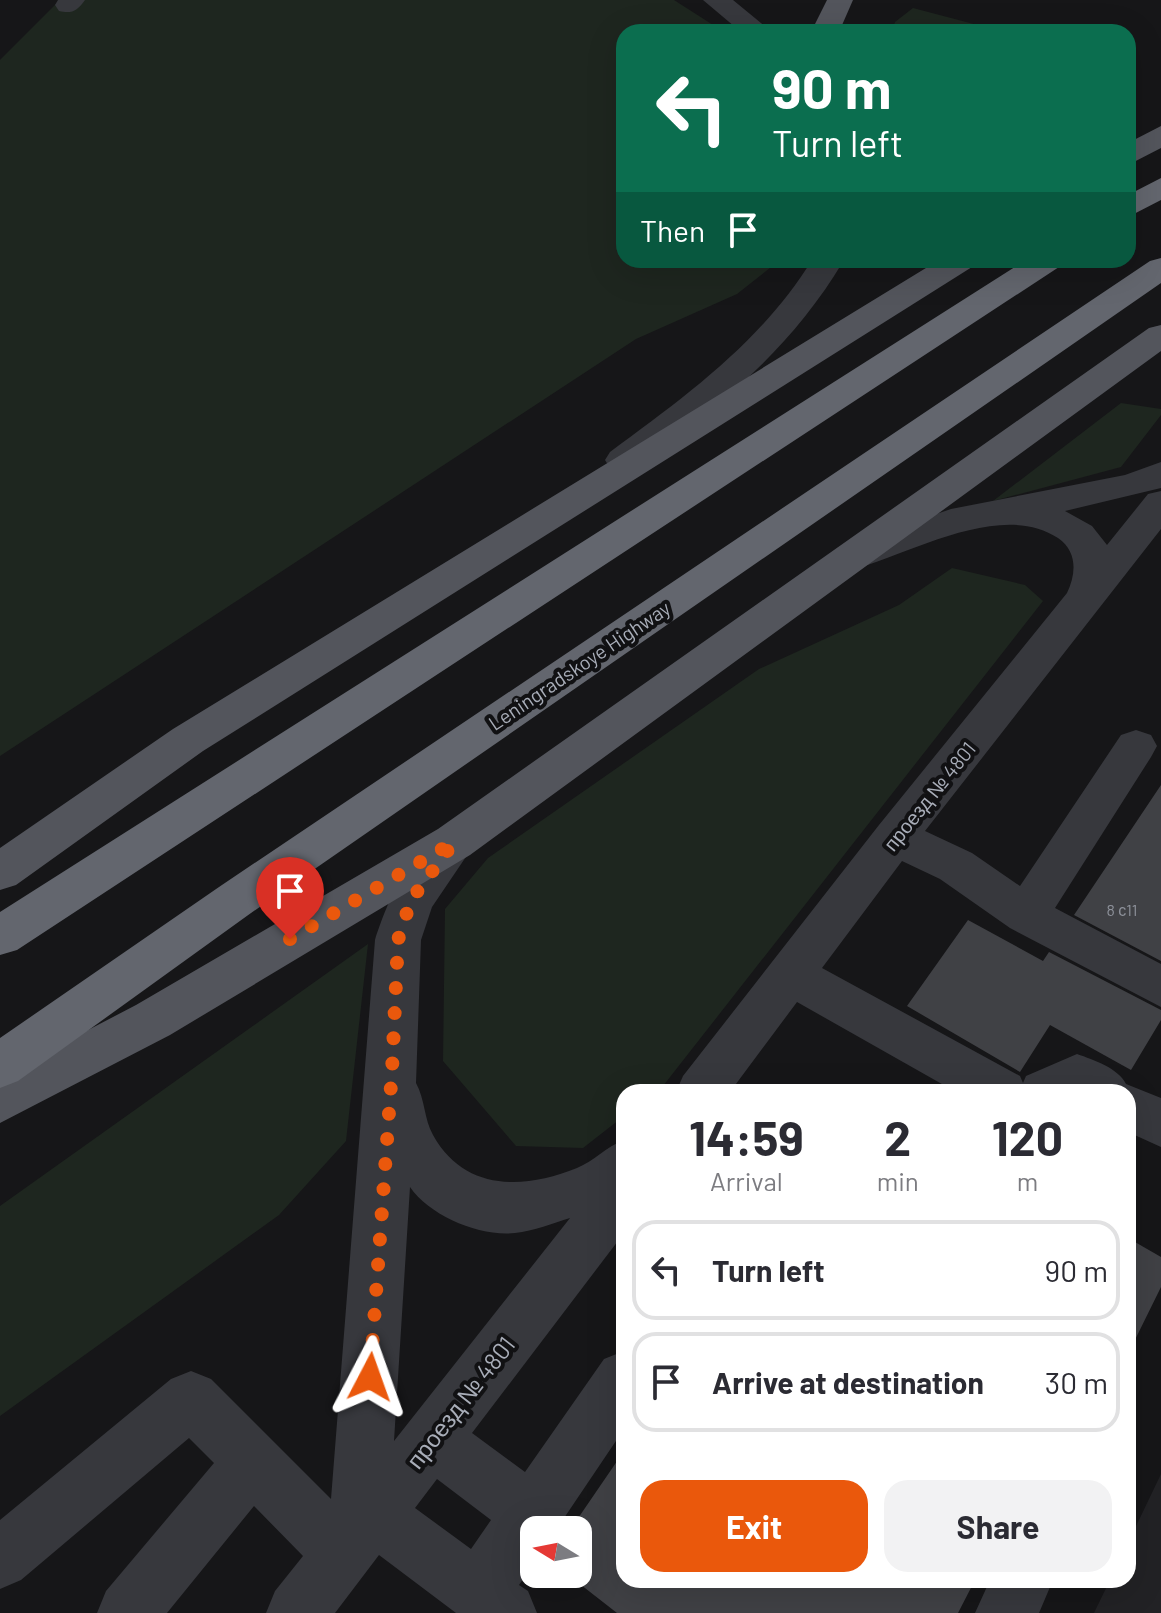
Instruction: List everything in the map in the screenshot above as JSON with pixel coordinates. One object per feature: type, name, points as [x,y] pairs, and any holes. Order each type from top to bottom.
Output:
[{"type":"highway","points":[[1136,203],[1161,187]]},
{"type":"highway","points":[[0,936],[1036,268]]},
{"type":"highway","name":"Leningradskoye Highway","points":[[0,1066],[248,891],[1161,268]]},
{"type":"main road","points":[[829,24],[840,0]]},
{"type":"main road","points":[[1136,126],[1161,118]]},
{"type":"main road","points":[[1136,151],[1161,135]]},
{"type":"main road","points":[[0,872],[188,740],[948,268]]},
{"type":"main road","points":[[0,1101],[153,1020],[454,842],[1161,335]]},
{"type":"street","points":[[716,0],[748,24]]},
{"type":"street","points":[[535,526],[734,377],[785,327],[823,268]]},
{"type":"street","points":[[851,557],[951,522],[1133,485],[1161,474]]},
{"type":"street","name":"проезд № 4801","points":[[707,1084],[895,837],[1161,503]]},
{"type":"street","points":[[1001,512],[1044,516],[1065,523],[1084,539],[1092,555],[1094,573],[1083,603]]},
{"type":"street","points":[[1026,915],[1136,746]]},
{"type":"street","points":[[895,837],[956,866],[1026,915],[1161,987]]},
{"type":"street","points":[[358,1534],[392,1071],[398,940],[411,900],[454,842]]},
{"type":"street","points":[[790,974],[988,1084]]},
{"type":"street","points":[[392,1071],[408,1142],[436,1181],[471,1203],[514,1209],[593,1188],[616,1170]]},
{"type":"street","points":[[1060,1084],[1077,1076],[1090,1084]]},
{"type":"street","points":[[1136,1110],[1161,1124]]},
{"type":"street","name":"проезд № 4801","points":[[297,1613],[616,1201]]},
{"type":"street","points":[[0,1559],[191,1399],[251,1464],[358,1534],[492,1602],[531,1514],[616,1391]]},
{"type":"street","points":[[432,1438],[531,1514]]},
{"type":"street","points":[[128,1613],[251,1464]]},
{"type":"street","points":[[1006,1613],[1019,1588]]},
{"type":"shaded area","points":[[60,0],[674,0],[712,24],[616,24],[616,268],[770,268],[737,294],[636,339],[0,756],[0,60]]},
{"type":"shaded area","points":[[913,8],[974,24],[894,24]]},
{"type":"shaded area","points":[[1121,403],[1161,409],[1161,415],[1121,467],[993,501]]},
{"type":"shaded area","points":[[952,568],[1025,585],[1043,601],[665,1084],[616,1084],[616,1122],[583,1148],[516,1146],[443,1061],[445,909],[488,858],[759,669],[899,605]]},
{"type":"shaded area","points":[[368,944],[346,1141],[279,1215],[0,1416],[0,1206]]},
{"type":"shaded area","points":[[1161,1474],[1161,1613],[1094,1613],[1106,1588],[1136,1588],[1136,1526]]},
{"type":"building","points":[[1161,785],[1161,961],[1074,915]]},
{"type":"building","points":[[968,920],[1043,961],[1049,952],[1161,1010],[1161,1020],[1131,1070],[1050,1025],[1020,1072],[907,1006]]},
{"type":"building","points":[[1136,1243],[1161,1257],[1161,1287],[1136,1338]]},
{"type":"building","points":[[616,1463],[616,1588],[971,1588],[958,1613],[617,1613],[585,1588],[592,1588],[592,1516],[580,1516]]},
{"type":"route","points":[[290,939],[454,842],[411,900],[398,940],[370,1377]]}]
